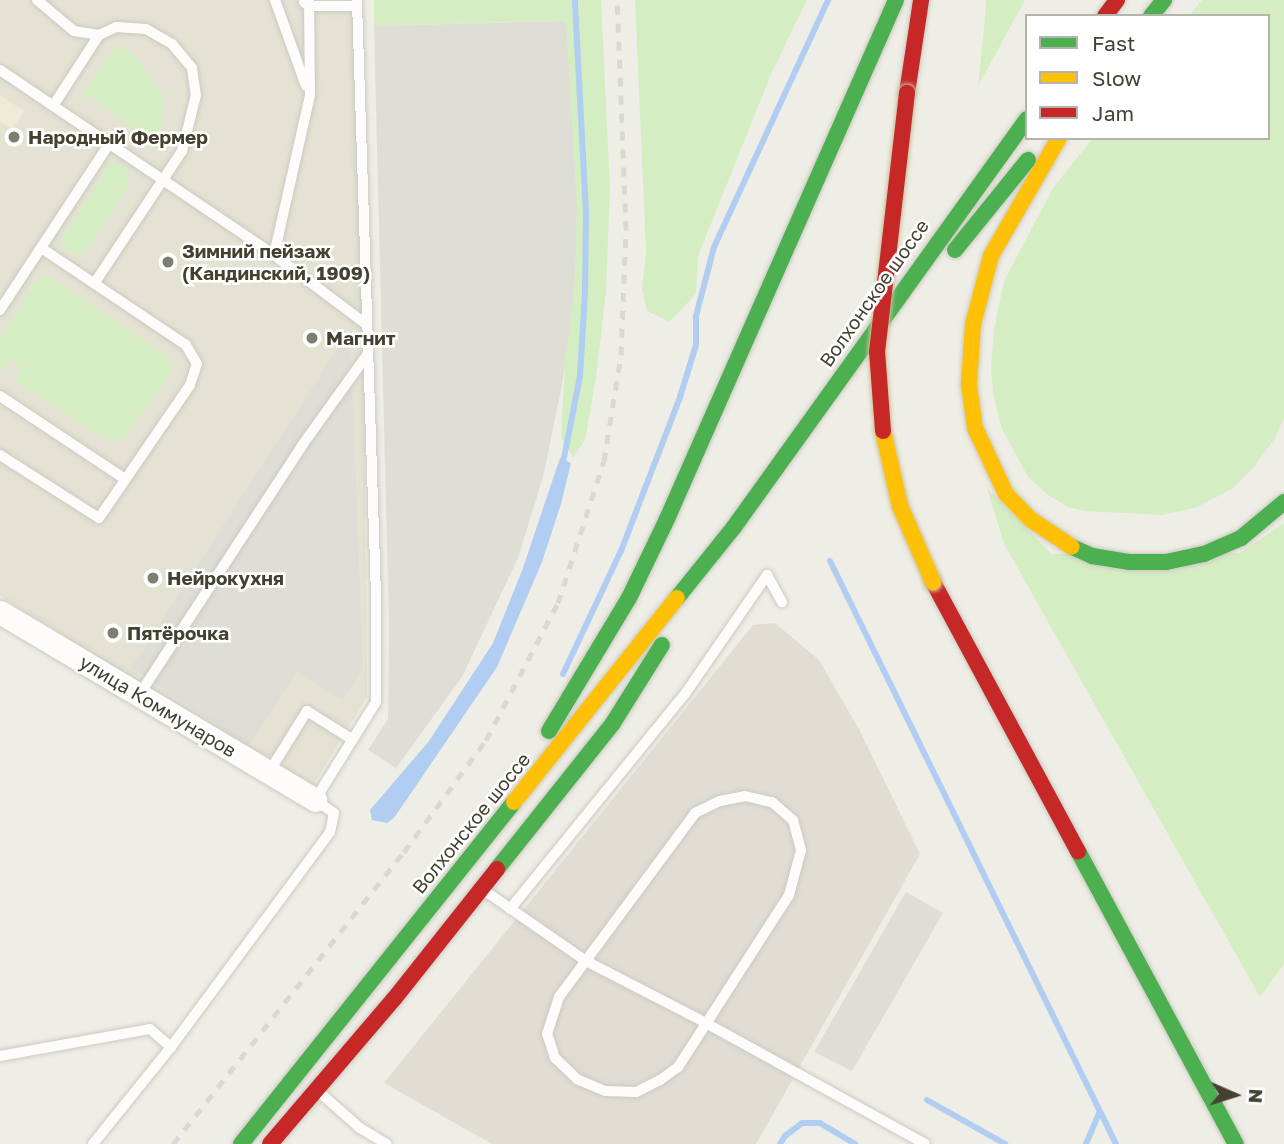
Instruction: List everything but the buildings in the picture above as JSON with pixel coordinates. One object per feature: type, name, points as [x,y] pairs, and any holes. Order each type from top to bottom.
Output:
[{"type":"main road","points":[[482,889],[473,877],[461,869],[629,598],[896,0]]},
{"type":"main road","points":[[921,0],[907,93],[877,352],[883,431],[900,506],[933,582],[1236,1144]]},
{"type":"main road","points":[[1153,14],[1164,0]]},
{"type":"main road","name":"Волхонское шоссе","points":[[241,1144],[734,527],[1025,122]]},
{"type":"main road","name":"Волхонское шоссе","points":[[758,493],[1020,168],[1047,140]]},
{"type":"main road","points":[[1058,140],[991,257],[973,324],[969,385],[975,428],[1006,494],[1030,519],[1059,541],[1092,556],[1129,562],[1166,562],[1204,554],[1241,538],[1284,502]]},
{"type":"main road","name":"Волхонское шоссе","points":[[270,1144],[482,889],[613,723],[734,527]]},
{"type":"street","name":"улица Коммунаров","points":[[0,612],[115,686],[139,695],[316,800]]},
{"type":"street","points":[[297,1074],[317,1090]]},
{"type":"lane","points":[[37,0],[74,31],[99,35]]},
{"type":"lane","points":[[275,0],[310,95]]},
{"type":"lane","points":[[93,1144],[171,1046],[330,832],[334,813],[316,800],[376,702],[376,596],[357,3],[307,2],[310,95],[274,255]]},
{"type":"lane","points":[[54,106],[99,35],[116,27],[146,29],[172,44],[192,68],[196,95],[181,151],[94,284]]},
{"type":"lane","points":[[0,70],[274,255],[366,324]]},
{"type":"lane","points":[[0,310],[110,144]]},
{"type":"lane","points":[[0,455],[99,518],[190,384],[197,364],[186,345],[41,248]]},
{"type":"lane","points":[[139,695],[295,456],[367,355]]},
{"type":"lane","points":[[0,396],[125,479]]},
{"type":"lane","points":[[510,909],[685,694],[767,575],[782,602]]},
{"type":"lane","points":[[269,772],[307,711],[353,740]]},
{"type":"lane","points":[[744,796],[772,802],[793,820],[801,849],[789,895],[706,1023],[678,1067],[636,1092],[605,1091],[577,1079],[555,1058],[547,1034],[559,997],[695,813],[720,801],[744,796]]},
{"type":"lane","points":[[482,889],[586,961],[706,1023],[925,1144]]},
{"type":"lane","points":[[0,1056],[150,1029],[171,1046]]},
{"type":"lane","points":[[317,1090],[360,1128],[387,1144]]},
{"type":"shaded area","points":[[0,0],[361,0],[367,697],[311,789],[0,596]]},
{"type":"shaded area","points":[[566,21],[577,209],[574,295],[562,385],[543,477],[518,558],[462,677],[396,768],[368,750],[388,719],[389,625],[374,26]]},
{"type":"shaded area","points":[[0,95],[24,111],[12,129],[0,121]]},
{"type":"shaded area","points":[[340,345],[351,352],[363,668],[342,700],[297,671],[249,745],[131,668]]},
{"type":"shaded area","points":[[775,623],[819,660],[859,729],[920,854],[756,1144],[492,1144],[384,1083],[753,625]]},
{"type":"shaded area","points":[[906,892],[943,913],[852,1071],[814,1052]]},
{"type":"green space","points":[[374,0],[601,0],[610,187],[606,292],[596,378],[585,440],[573,458],[561,437],[572,223],[552,21],[374,26]]},
{"type":"green space","points":[[635,0],[807,0],[772,72],[698,256],[696,294],[669,322],[647,311],[642,288],[646,252]]},
{"type":"green space","points":[[986,0],[1025,0],[978,86],[985,18]]},
{"type":"green space","points":[[1202,0],[1284,0],[1284,418],[1275,438],[1254,467],[1232,489],[1195,508],[1162,515],[1084,511],[1068,507],[1048,495],[1028,477],[1002,429],[993,394],[991,366],[994,329],[1004,281],[1053,188],[1091,140],[1270,140],[1270,14],[1191,14]]},
{"type":"green space","points":[[118,45],[135,55],[164,97],[160,133],[145,137],[84,92]]},
{"type":"green space","points":[[117,163],[128,170],[129,183],[87,250],[78,254],[69,252],[63,245],[64,236],[108,165]]},
{"type":"green space","points":[[43,275],[168,357],[171,364],[169,376],[122,440],[105,439],[15,380],[23,368],[10,360],[2,371],[0,368],[0,337],[38,278]]},
{"type":"green space","points":[[987,488],[1052,554],[1240,553],[1284,523],[1284,964],[1260,997],[1004,544]]},
{"type":"water","points":[[560,458],[571,463],[561,504],[542,562],[497,667],[394,818],[387,823],[372,820],[370,810],[429,741],[493,643],[523,568]]},
{"type":"waterway","points":[[562,468],[580,376],[585,293],[586,213],[575,0]]},
{"type":"waterway","points":[[563,674],[621,551],[680,397],[696,345],[696,316],[714,247],[828,0]]},
{"type":"waterway","points":[[830,561],[1116,1144]]},
{"type":"waterway","points":[[927,1100],[1005,1144]]},
{"type":"waterway","points":[[1086,1144],[1099,1113]]},
{"type":"waterway","points":[[780,1144],[785,1136],[802,1123],[820,1123],[855,1144]]},
{"type":"railway","points":[[173,1144],[404,852],[486,740],[558,603],[604,461],[621,355],[626,230],[617,0]]},
{"type":"traffic: fast","points":[[549,731],[629,598],[667,519],[896,0]]},
{"type":"traffic: fast","points":[[1153,14],[1164,0]]},
{"type":"traffic: fast","points":[[677,598],[734,527],[1025,122]]},
{"type":"traffic: fast","points":[[955,250],[1028,160]]},
{"type":"traffic: fast","points":[[1072,547],[1092,556],[1129,562],[1166,562],[1204,554],[1241,538],[1284,502]]},
{"type":"traffic: fast","points":[[497,869],[613,723],[662,645]]},
{"type":"traffic: fast","points":[[241,1144],[514,802]]},
{"type":"traffic: fast","points":[[1078,851],[1236,1144]]},
{"type":"traffic: slow","points":[[1058,140],[991,256],[973,324],[969,385],[975,428],[1006,494],[1030,519],[1072,547]]},
{"type":"traffic: slow","points":[[883,431],[900,506],[933,582]]},
{"type":"traffic: slow","points":[[514,802],[677,598]]},
{"type":"traffic: jam","points":[[907,93],[921,0]]},
{"type":"traffic: jam","points":[[1106,14],[1117,0]]},
{"type":"traffic: jam","points":[[883,431],[877,352],[907,93]]},
{"type":"traffic: jam","points":[[933,582],[1078,851]]},
{"type":"traffic: jam","points":[[270,1144],[394,999],[497,869]]},
{"type":"place","name":"Народный Фермер","points":[[14,137]]},
{"type":"place","name":"Зимний пейзаж (Кандинский, 1909)","points":[[168,262]]},
{"type":"place","name":"Магнит","points":[[312,338]]},
{"type":"place","name":"Нейрокухня","points":[[153,578]]},
{"type":"place","name":"Пятёрочка","points":[[113,633]]}]
